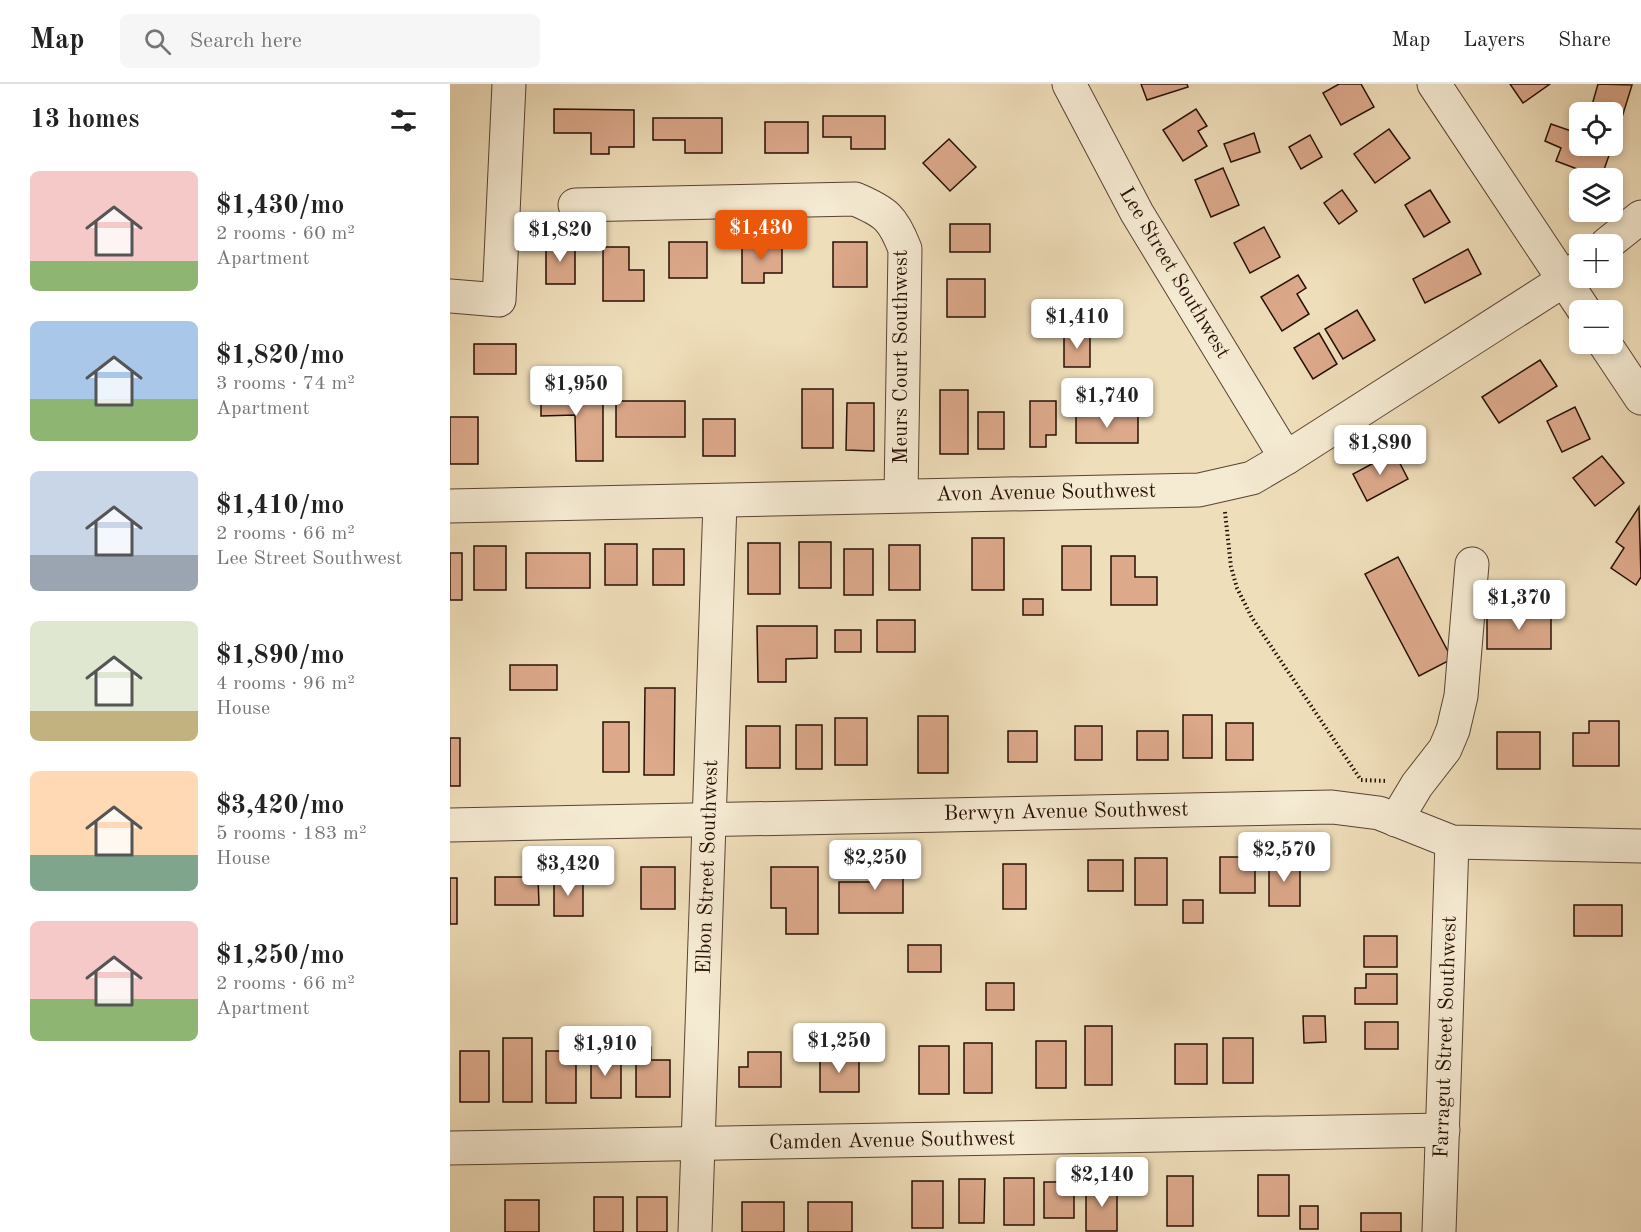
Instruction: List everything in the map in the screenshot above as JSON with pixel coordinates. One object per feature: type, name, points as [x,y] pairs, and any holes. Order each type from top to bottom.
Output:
[{"type":"street","points":[[450,296],[499,300],[508,84]]},
{"type":"street","name":"Lee Street Southwest","points":[[1069,84],[1137,213],[1286,458]]},
{"type":"street","points":[[1434,84],[1569,270]]},
{"type":"street","name":"Meurs Court Southwest","points":[[575,205],[855,199],[879,209],[895,223],[905,249],[901,495]]},
{"type":"street","points":[[1620,234],[1641,217]]},
{"type":"street","name":"Avon Avenue Southwest","points":[[450,506],[1199,490],[1252,478],[1569,276]]},
{"type":"street","points":[[1612,354],[1641,398]]},
{"type":"street","name":"Elbon Street Southwest","points":[[695,1232],[720,502]]},
{"type":"street","points":[[1396,820],[1417,785],[1445,749],[1453,730],[1461,696],[1472,564]]},
{"type":"street","name":"Berwyn Avenue Southwest","points":[[450,825],[1332,807],[1379,813],[1452,842],[1641,846]]},
{"type":"street","name":"Farragut Street Southwest","points":[[1439,1232],[1452,842]]},
{"type":"street","name":"Camden Avenue Southwest","points":[[450,1148],[1443,1130]]},
{"type":"path","points":[[1224,509],[1231,567],[1237,588],[1252,618],[1361,780],[1417,785]]},
{"type":"building","points":[[1141,84],[1187,84],[1188,87],[1147,100]]},
{"type":"building","points":[[1339,84],[1361,84],[1374,107],[1341,125],[1323,93]]},
{"type":"building","points":[[1510,84],[1550,84],[1523,103]]},
{"type":"building","points":[[1598,84],[1632,85],[1623,114],[1623,102],[1593,102]]},
{"type":"building","points":[[554,109],[634,110],[634,147],[609,147],[609,154],[591,154],[591,133],[554,133]]},
{"type":"building","points":[[1196,109],[1207,126],[1198,131],[1207,146],[1183,161],[1163,130]]},
{"type":"building","points":[[823,116],[885,116],[885,149],[851,149],[851,137],[823,137]]},
{"type":"building","points":[[653,118],[722,118],[722,153],[685,153],[685,140],[653,140]]},
{"type":"building","points":[[765,122],[808,122],[808,153],[765,153]]},
{"type":"building","points":[[1551,124],[1569,130],[1569,156],[1609,156],[1605,168],[1575,168],[1556,161],[1561,148],[1545,141]]},
{"type":"building","points":[[1389,129],[1410,158],[1375,183],[1354,154]]},
{"type":"building","points":[[1254,133],[1260,152],[1231,162],[1224,144]]},
{"type":"building","points":[[1310,135],[1322,157],[1301,169],[1289,147]]},
{"type":"building","points":[[949,139],[976,167],[950,191],[923,163]]},
{"type":"building","points":[[1223,168],[1239,205],[1211,217],[1195,180]]},
{"type":"building","points":[[1342,190],[1357,211],[1339,224],[1324,203]]},
{"type":"building","points":[[1430,190],[1450,222],[1424,237],[1405,205]]},
{"type":"building","points":[[950,224],[990,224],[990,252],[950,252]]},
{"type":"building","points":[[1264,227],[1280,257],[1250,273],[1234,243]]},
{"type":"building","points":[[546,242],[575,242],[575,284],[546,284]]},
{"type":"building","points":[[669,242],[707,242],[707,278],[669,278]]},
{"type":"building","points":[[833,242],[867,242],[867,287],[833,287]]},
{"type":"building","points":[[742,243],[782,243],[782,273],[764,273],[764,283],[742,283]]},
{"type":"building","points":[[603,247],[629,247],[629,270],[644,270],[644,301],[603,301]]},
{"type":"building","points":[[1468,249],[1481,274],[1425,303],[1413,279]]},
{"type":"building","points":[[1298,275],[1306,288],[1297,294],[1309,314],[1282,331],[1261,297]]},
{"type":"building","points":[[947,279],[985,279],[985,317],[947,317]]},
{"type":"building","points":[[1357,310],[1375,340],[1343,359],[1325,329]]},
{"type":"building","points":[[1319,333],[1337,364],[1313,379],[1294,348]]},
{"type":"building","points":[[1064,334],[1090,334],[1090,367],[1064,367]]},
{"type":"building","points":[[474,344],[516,344],[516,374],[474,374]]},
{"type":"building","points":[[1540,360],[1557,386],[1499,423],[1482,397]]},
{"type":"building","points":[[580,382],[580,404],[603,404],[603,461],[576,461],[575,415],[541,416],[541,383]]},
{"type":"building","points":[[802,389],[833,389],[833,448],[802,448]]},
{"type":"building","points":[[940,390],[968,390],[968,454],[940,454]]},
{"type":"building","points":[[616,401],[685,401],[685,437],[616,437]]},
{"type":"building","points":[[1030,401],[1056,401],[1056,435],[1046,435],[1046,447],[1030,447]]},
{"type":"building","points":[[847,403],[874,403],[874,451],[846,450]]},
{"type":"building","points":[[1575,407],[1590,439],[1562,452],[1547,421]]},
{"type":"building","points":[[978,412],[1004,412],[1004,449],[978,449]]},
{"type":"building","points":[[1076,415],[1138,415],[1138,443],[1076,443]]},
{"type":"building","points":[[450,417],[478,417],[478,464],[450,464]]},
{"type":"building","points":[[703,419],[735,419],[735,456],[703,456]]},
{"type":"building","points":[[1394,452],[1408,479],[1367,501],[1353,474]]},
{"type":"building","points":[[1602,456],[1624,483],[1595,506],[1573,478]]},
{"type":"building","points":[[1639,507],[1641,577],[1636,585],[1611,568],[1624,548],[1616,542]]},
{"type":"building","points":[[972,538],[1004,538],[1004,590],[972,590]]},
{"type":"building","points":[[799,542],[831,542],[831,588],[799,588]]},
{"type":"building","points":[[748,543],[780,543],[780,594],[748,594]]},
{"type":"building","points":[[605,544],[637,544],[637,585],[605,585]]},
{"type":"building","points":[[889,545],[920,545],[920,590],[889,590]]},
{"type":"building","points":[[474,546],[506,546],[506,590],[474,590]]},
{"type":"building","points":[[1062,546],[1091,546],[1091,590],[1062,590]]},
{"type":"building","points":[[653,549],[684,549],[684,585],[653,585]]},
{"type":"building","points":[[844,549],[873,549],[873,595],[844,595]]},
{"type":"building","points":[[450,553],[462,553],[462,600],[450,600]]},
{"type":"building","points":[[526,553],[590,553],[590,588],[526,588]]},
{"type":"building","points":[[1111,556],[1135,556],[1135,577],[1157,577],[1157,605],[1111,605]]},
{"type":"building","points":[[1398,557],[1452,659],[1419,676],[1365,574]]},
{"type":"building","points":[[1023,599],[1043,599],[1043,615],[1023,615]]},
{"type":"building","points":[[1487,612],[1551,612],[1551,649],[1487,649]]},
{"type":"building","points":[[877,620],[915,620],[915,652],[877,652]]},
{"type":"building","points":[[757,626],[817,626],[817,658],[786,659],[786,682],[758,682]]},
{"type":"building","points":[[835,630],[861,630],[861,652],[835,652]]},
{"type":"building","points":[[510,665],[557,665],[557,690],[510,690]]},
{"type":"building","points":[[645,688],[675,688],[674,775],[644,775]]},
{"type":"building","points":[[1183,715],[1212,715],[1212,758],[1183,758]]},
{"type":"building","points":[[918,716],[948,716],[948,773],[918,773]]},
{"type":"building","points":[[835,718],[867,718],[867,765],[835,765]]},
{"type":"building","points":[[1589,721],[1619,721],[1619,766],[1573,766],[1573,733],[1589,733]]},
{"type":"building","points":[[603,722],[629,722],[629,772],[603,772]]},
{"type":"building","points":[[1226,723],[1253,723],[1253,760],[1226,760]]},
{"type":"building","points":[[796,725],[822,725],[822,769],[796,769]]},
{"type":"building","points":[[746,726],[780,726],[780,768],[746,768]]},
{"type":"building","points":[[1075,726],[1102,726],[1102,760],[1075,760]]},
{"type":"building","points":[[1008,731],[1037,731],[1037,762],[1008,762]]},
{"type":"building","points":[[1137,731],[1168,731],[1168,760],[1137,760]]},
{"type":"building","points":[[1497,732],[1540,732],[1540,769],[1497,769]]},
{"type":"building","points":[[450,738],[460,738],[460,786],[450,786]]},
{"type":"building","points":[[1220,857],[1255,857],[1255,893],[1220,893]]},
{"type":"building","points":[[1135,858],[1167,858],[1167,905],[1135,905]]},
{"type":"building","points":[[1088,860],[1123,860],[1123,891],[1088,891]]},
{"type":"building","points":[[1269,860],[1300,860],[1300,906],[1269,906]]},
{"type":"building","points":[[871,861],[903,861],[903,913],[839,913],[839,882],[871,882]]},
{"type":"building","points":[[1003,864],[1026,864],[1026,909],[1003,909]]},
{"type":"building","points":[[641,867],[675,867],[675,909],[641,909]]},
{"type":"building","points":[[771,867],[818,867],[818,934],[786,934],[786,908],[771,908]]},
{"type":"building","points":[[495,877],[538,877],[539,905],[495,905]]},
{"type":"building","points":[[450,878],[457,878],[457,924],[450,924]]},
{"type":"building","points":[[554,878],[583,878],[583,916],[554,916]]},
{"type":"building","points":[[1183,900],[1203,900],[1203,923],[1183,923]]},
{"type":"building","points":[[1574,905],[1622,905],[1622,936],[1574,936]]},
{"type":"building","points":[[1364,936],[1397,936],[1397,967],[1364,967]]},
{"type":"building","points":[[908,945],[941,945],[941,972],[908,972]]},
{"type":"building","points":[[1366,974],[1397,974],[1397,1004],[1355,1004],[1355,988],[1366,988]]},
{"type":"building","points":[[986,983],[1014,983],[1014,1010],[986,1010]]},
{"type":"building","points":[[1303,1016],[1325,1016],[1326,1042],[1304,1043]]},
{"type":"building","points":[[1365,1022],[1398,1022],[1398,1049],[1365,1049]]},
{"type":"building","points":[[1085,1026],[1112,1026],[1112,1085],[1085,1085]]},
{"type":"building","points":[[503,1038],[532,1038],[532,1102],[503,1102]]},
{"type":"building","points":[[1223,1038],[1253,1038],[1253,1083],[1223,1083]]},
{"type":"building","points":[[1036,1041],[1066,1041],[1066,1088],[1036,1088]]},
{"type":"building","points":[[964,1043],[992,1043],[992,1093],[964,1093]]},
{"type":"building","points":[[1175,1044],[1207,1044],[1207,1084],[1175,1084]]},
{"type":"building","points":[[919,1046],[949,1046],[949,1094],[919,1094]]},
{"type":"building","points":[[636,1047],[651,1047],[651,1060],[670,1060],[670,1097],[636,1097]]},
{"type":"building","points":[[460,1051],[489,1051],[489,1102],[460,1102]]},
{"type":"building","points":[[546,1051],[576,1051],[576,1103],[546,1103]]},
{"type":"building","points":[[591,1052],[605,1052],[605,1059],[621,1059],[621,1098],[591,1098]]},
{"type":"building","points":[[748,1052],[781,1052],[781,1087],[739,1087],[739,1067],[748,1067]]},
{"type":"building","points":[[820,1055],[859,1055],[859,1092],[820,1092]]},
{"type":"building","points":[[1258,1175],[1289,1175],[1289,1216],[1258,1216]]},
{"type":"building","points":[[1167,1176],[1193,1176],[1193,1226],[1167,1226]]},
{"type":"building","points":[[1004,1178],[1034,1178],[1034,1225],[1004,1225]]},
{"type":"building","points":[[959,1179],[985,1179],[984,1223],[959,1223]]},
{"type":"building","points":[[912,1181],[943,1181],[943,1228],[912,1228]]},
{"type":"building","points":[[1044,1182],[1074,1182],[1074,1218],[1044,1218]]},
{"type":"building","points":[[1086,1185],[1117,1185],[1117,1231],[1086,1231]]},
{"type":"building","points":[[594,1197],[623,1197],[623,1232],[594,1232]]},
{"type":"building","points":[[637,1197],[667,1197],[667,1232],[637,1232]]},
{"type":"building","points":[[505,1200],[539,1200],[539,1232],[505,1232]]},
{"type":"building","points":[[742,1202],[784,1202],[784,1232],[742,1232]]},
{"type":"building","points":[[808,1202],[852,1202],[852,1232],[808,1232]]},
{"type":"building","points":[[1300,1206],[1318,1206],[1318,1229],[1300,1229]]},
{"type":"building","points":[[1361,1213],[1401,1213],[1401,1232],[1361,1232]]}]
